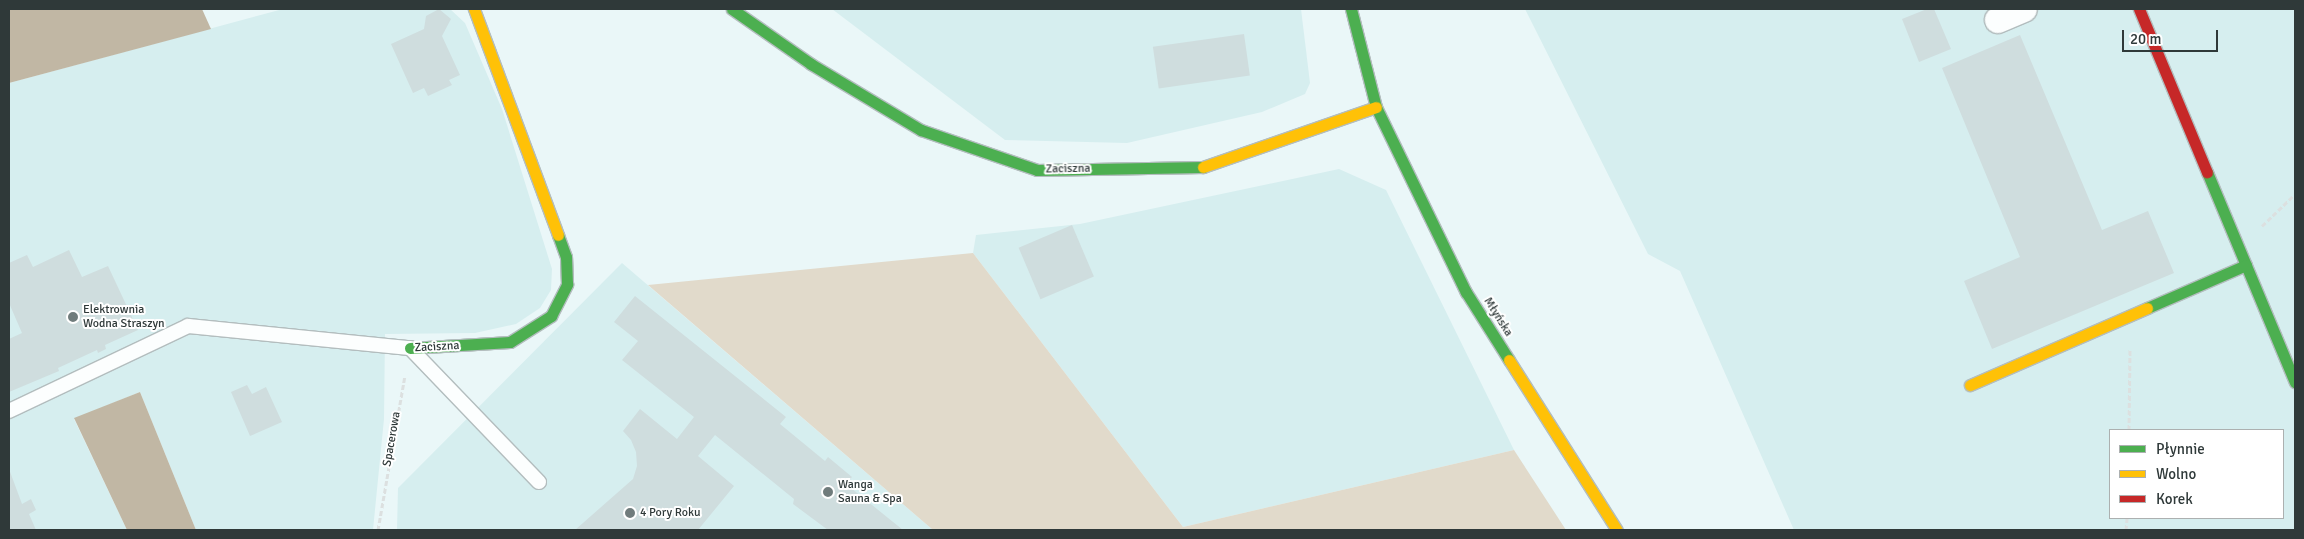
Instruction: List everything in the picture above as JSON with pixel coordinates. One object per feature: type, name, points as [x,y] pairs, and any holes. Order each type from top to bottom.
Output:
[{"type":"street","name":"Zaciszna","points":[[410,348],[510,342],[551,316],[567,284],[566,257],[474,9]]},
{"type":"street","name":"Zaciszna","points":[[732,9],[811,64],[921,130],[1036,170],[1204,167],[1376,106]]},
{"type":"street","name":"Młyńska","points":[[1351,9],[1376,106],[1466,292],[1617,530]]},
{"type":"street","points":[[1998,20],[2024,9]]},
{"type":"street","points":[[2139,9],[2295,382]]},
{"type":"street","points":[[1970,385],[2246,265]]},
{"type":"lane","name":"Zaciszna","points":[[9,411],[188,326],[410,348]]},
{"type":"lane","points":[[410,348],[539,482]]},
{"type":"path","points":[[2239,248],[2295,194]]},
{"type":"path","points":[[2129,429],[2131,314]]},
{"type":"path","name":"Spacerowa","points":[[378,530],[392,436],[410,348]]},
{"type":"shaded area","points":[[9,9],[202,9],[211,29],[9,83]]},
{"type":"shaded area","points":[[283,9],[450,9],[465,23],[502,109],[552,269],[551,290],[540,308],[516,324],[475,333],[385,334],[384,419],[373,530],[196,530],[140,392],[74,419],[127,530],[9,530],[9,83]]},
{"type":"shaded area","points":[[832,9],[1301,9],[1310,83],[1305,94],[1262,112],[1127,143],[1005,140]]},
{"type":"shaded area","points":[[1525,9],[2295,9],[2295,530],[1794,530],[1680,271],[1648,254]]},
{"type":"shaded area","points":[[1339,169],[1386,190],[1514,450],[1183,527],[973,253],[976,235],[1080,224]]},
{"type":"shaded area","points":[[973,253],[1183,527],[1514,450],[1566,530],[933,530],[648,285]]},
{"type":"shaded area","points":[[622,263],[933,530],[397,530],[398,488]]},
{"type":"shaded area","points":[[140,392],[196,530],[127,530],[74,418]]},
{"type":"building","points":[[439,9],[451,19],[442,36],[460,75],[449,80],[452,85],[428,96],[424,88],[413,93],[391,44],[424,29],[426,16]]},
{"type":"building","points":[[1927,9],[1934,9],[1951,49],[1919,62],[1902,19]]},
{"type":"building","points":[[1244,34],[1250,76],[1159,88],[1153,47]]},
{"type":"building","points":[[2020,35],[2102,230],[2148,211],[2174,273],[1992,349],[1964,281],[2020,257],[1942,68]]},
{"type":"building","points":[[1072,225],[1094,277],[1040,299],[1019,248]]},
{"type":"building","name":"Elektrownia Wodna Straszyn","points":[[69,250],[82,277],[108,266],[138,330],[105,345],[106,349],[98,353],[97,350],[58,368],[59,371],[9,392],[9,339],[22,333],[9,303],[9,263],[27,255],[33,267]]},
{"type":"building","points":[[635,296],[786,417],[780,424],[825,461],[828,457],[852,477],[846,484],[903,530],[828,530],[793,504],[794,499],[715,435],[698,456],[734,486],[698,530],[575,530],[633,479],[637,466],[636,452],[631,440],[623,431],[640,409],[677,439],[694,417],[622,360],[638,341],[614,322]]},
{"type":"building","points":[[247,385],[252,394],[266,387],[282,422],[250,436],[231,392]]},
{"type":"building","points":[[9,469],[22,504],[31,499],[36,510],[29,514],[36,530],[9,530]]},
{"type":"traffic: fast","points":[[732,9],[811,64],[921,130],[1037,170],[1203,167]]},
{"type":"traffic: fast","points":[[1351,9],[1376,107],[1466,292],[1509,360]]},
{"type":"traffic: fast","points":[[2207,172],[2295,382]]},
{"type":"traffic: fast","points":[[410,348],[510,342],[551,316],[567,284],[566,257],[558,235]]},
{"type":"traffic: fast","points":[[2147,308],[2246,265]]},
{"type":"traffic: slow","points":[[474,9],[558,235]]},
{"type":"traffic: slow","points":[[1203,167],[1376,107]]},
{"type":"traffic: slow","points":[[1970,385],[2147,308]]},
{"type":"traffic: slow","points":[[1509,360],[1617,530]]},
{"type":"traffic: jam","points":[[2139,9],[2207,172]]},
{"type":"place","name":"Elektrownia Wodna Straszyn","points":[[73,317]]},
{"type":"place","name":"Wanga Sauna & Spa","points":[[828,492]]},
{"type":"place","name":"4 Pory Roku","points":[[630,513]]}]
